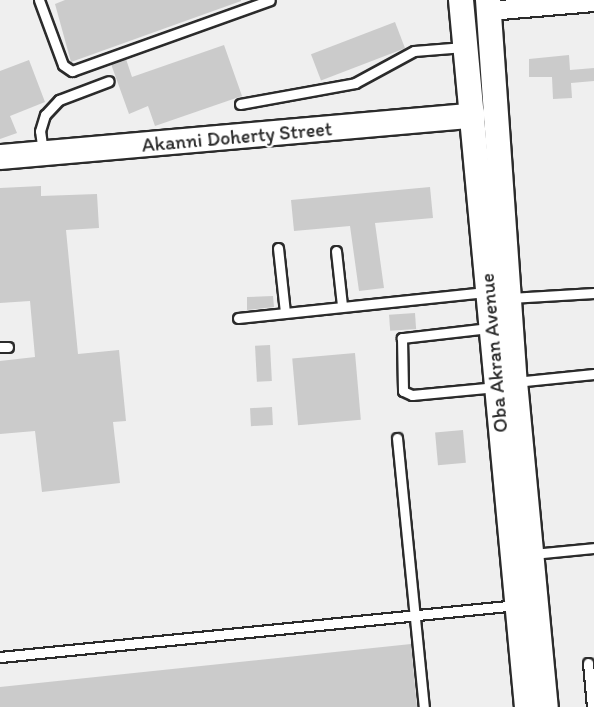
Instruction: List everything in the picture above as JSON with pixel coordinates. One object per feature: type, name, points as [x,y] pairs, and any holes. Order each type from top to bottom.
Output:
[{"type":"main road","name":"Oba Akran Avenue","points":[[461,0],[473,116],[499,295],[492,328],[506,384],[532,554],[546,707]]},
{"type":"main road","name":"Oba Akran Avenue","points":[[489,5],[499,295],[518,605],[527,707]]},
{"type":"main road","name":"Akanni Doherty Street","points":[[0,157],[473,116]]},
{"type":"street","points":[[489,5],[594,2]]},
{"type":"lane","points":[[39,0],[63,65],[72,71],[270,0]]},
{"type":"lane","points":[[240,104],[355,83],[414,51],[466,47]]},
{"type":"lane","points":[[43,153],[40,131],[45,116],[59,100],[109,81]]},
{"type":"lane","points":[[278,248],[285,312]]},
{"type":"lane","points":[[336,251],[342,305]]},
{"type":"lane","points":[[238,318],[342,305],[499,295],[594,293]]},
{"type":"lane","points":[[492,328],[402,338],[403,389],[412,394],[594,374]]},
{"type":"lane","points":[[397,438],[416,614],[423,707]]},
{"type":"lane","points":[[532,554],[594,548]]},
{"type":"lane","points":[[0,657],[518,605]]},
{"type":"lane","points":[[588,663],[592,707]]},
{"type":"shaded area","points":[[0,0],[594,0],[594,707],[0,707]]},
{"type":"building","points":[[65,0],[241,1],[71,62],[55,4]]},
{"type":"building","points":[[395,22],[405,48],[321,80],[311,54]]},
{"type":"building","points":[[224,45],[242,96],[155,126],[148,106],[129,114],[111,64],[126,59],[132,77]]},
{"type":"building","points":[[569,55],[570,70],[594,68],[594,81],[571,83],[572,98],[553,99],[552,77],[529,77],[529,59]]},
{"type":"building","points":[[29,60],[45,102],[10,116],[17,133],[0,139],[0,71]]},
{"type":"building","points":[[41,186],[41,196],[97,194],[99,228],[66,230],[78,354],[119,350],[126,421],[113,422],[120,483],[42,492],[35,431],[0,434],[0,361],[35,357],[30,301],[0,303],[0,188]]},
{"type":"building","points":[[430,187],[433,218],[375,223],[384,288],[359,291],[350,226],[294,231],[291,200]]},
{"type":"building","points":[[273,296],[274,307],[247,310],[247,297]]},
{"type":"building","points":[[415,313],[416,329],[390,331],[389,315]]},
{"type":"building","points":[[270,345],[272,381],[257,382],[255,346]]},
{"type":"building","points":[[355,353],[361,420],[298,425],[292,358]]},
{"type":"building","points":[[272,407],[273,425],[251,426],[250,408]]},
{"type":"building","points":[[463,430],[466,463],[438,465],[435,432]]},
{"type":"building","points":[[411,644],[417,707],[0,707],[0,687]]}]
